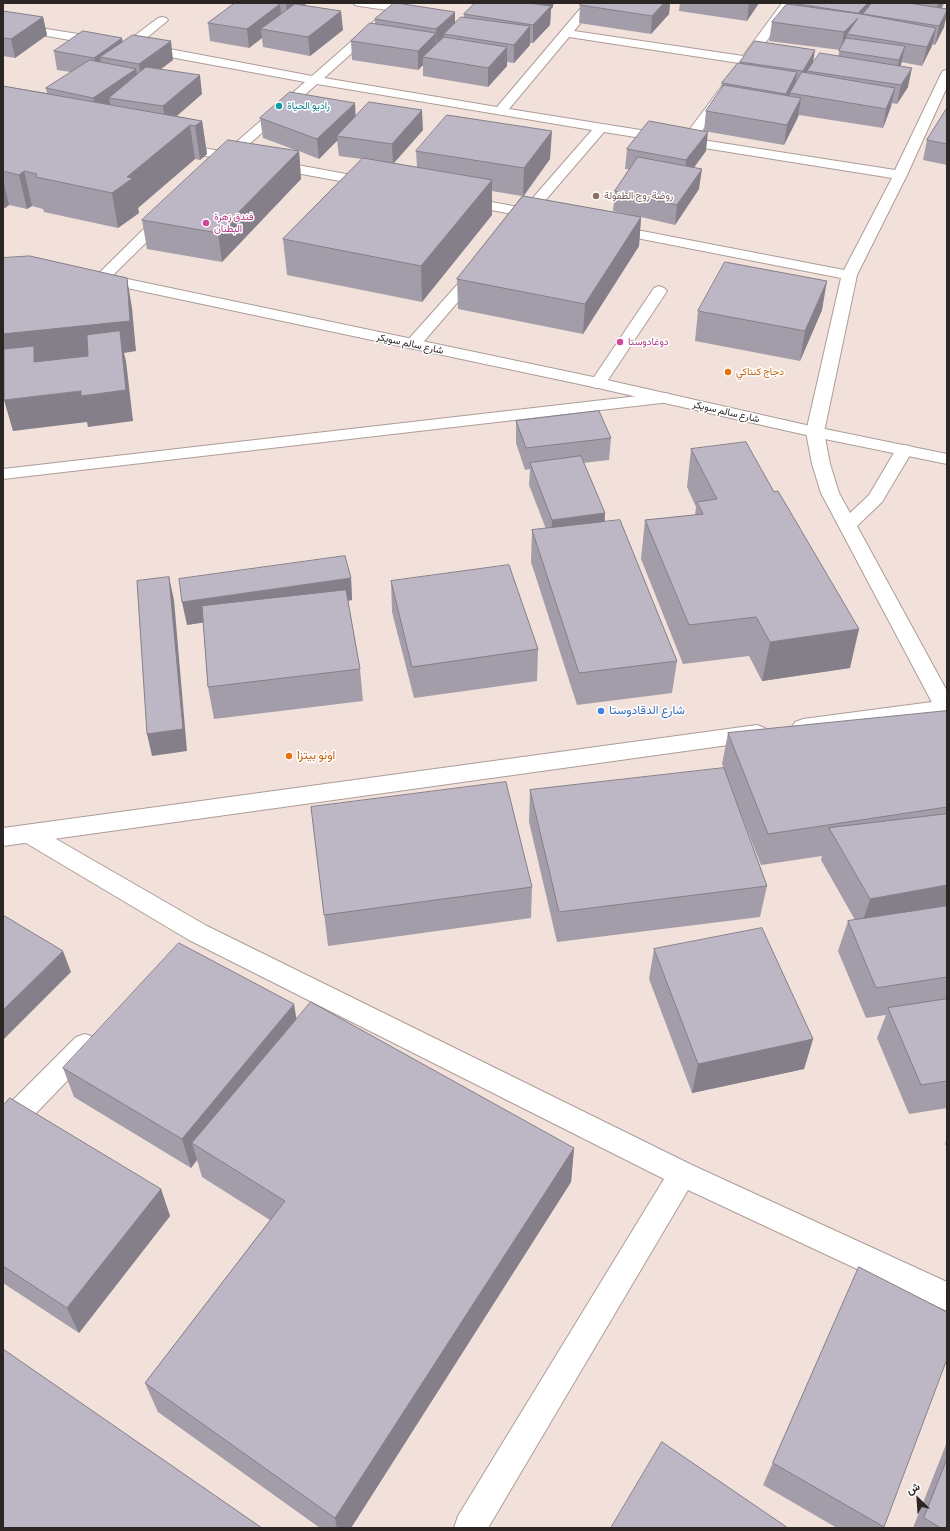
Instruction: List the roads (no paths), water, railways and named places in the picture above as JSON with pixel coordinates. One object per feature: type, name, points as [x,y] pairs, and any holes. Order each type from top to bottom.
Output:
[{"type":"street","points":[[359,3],[399,6]]},
{"type":"street","points":[[500,111],[591,3]]},
{"type":"street","points":[[686,142],[788,3]]},
{"type":"street","points":[[211,172],[227,156],[399,6]]},
{"type":"street","points":[[129,46],[162,20]]},
{"type":"street","points":[[3,25],[129,46],[314,80],[601,128],[900,175]]},
{"type":"street","points":[[566,33],[746,60]]},
{"type":"street","points":[[3,837],[783,729],[946,708],[830,493],[824,477],[815,432],[849,275],[900,175],[947,74]]},
{"type":"street","points":[[517,225],[601,128]]},
{"type":"street","points":[[165,145],[389,186]]},
{"type":"street","points":[[450,198],[551,217]]},
{"type":"street","name":"شارع سالم سويكر","points":[[178,204],[93,277],[598,383],[815,432],[947,459]]},
{"type":"street","points":[[598,226],[849,275]]},
{"type":"street","points":[[413,344],[486,260]]},
{"type":"street","points":[[598,383],[659,291]]},
{"type":"street","points":[[3,474],[664,398]]},
{"type":"street","points":[[848,525],[876,498],[904,450]]},
{"type":"street","points":[[29,834],[190,941],[682,1174],[947,1296]]},
{"type":"street","points":[[3,1128],[103,1028]]},
{"type":"street","points":[[470,1528],[682,1174]]},
{"type":"place","name":"راديو الحياة","points":[[279,106]]},
{"type":"place","name":"روضة روح الطفولة","points":[[596,196]]},
{"type":"place","name":"فندق زهرة البطنان","points":[[206,223]]},
{"type":"place","name":"دوغادوستا","points":[[620,342]]},
{"type":"place","name":"دجاج كنتاكي","points":[[728,372]]},
{"type":"place","name":"شارع الدقادوستا","points":[[601,711]]},
{"type":"place","name":"اونو بيتزا","points":[[289,756]]}]
